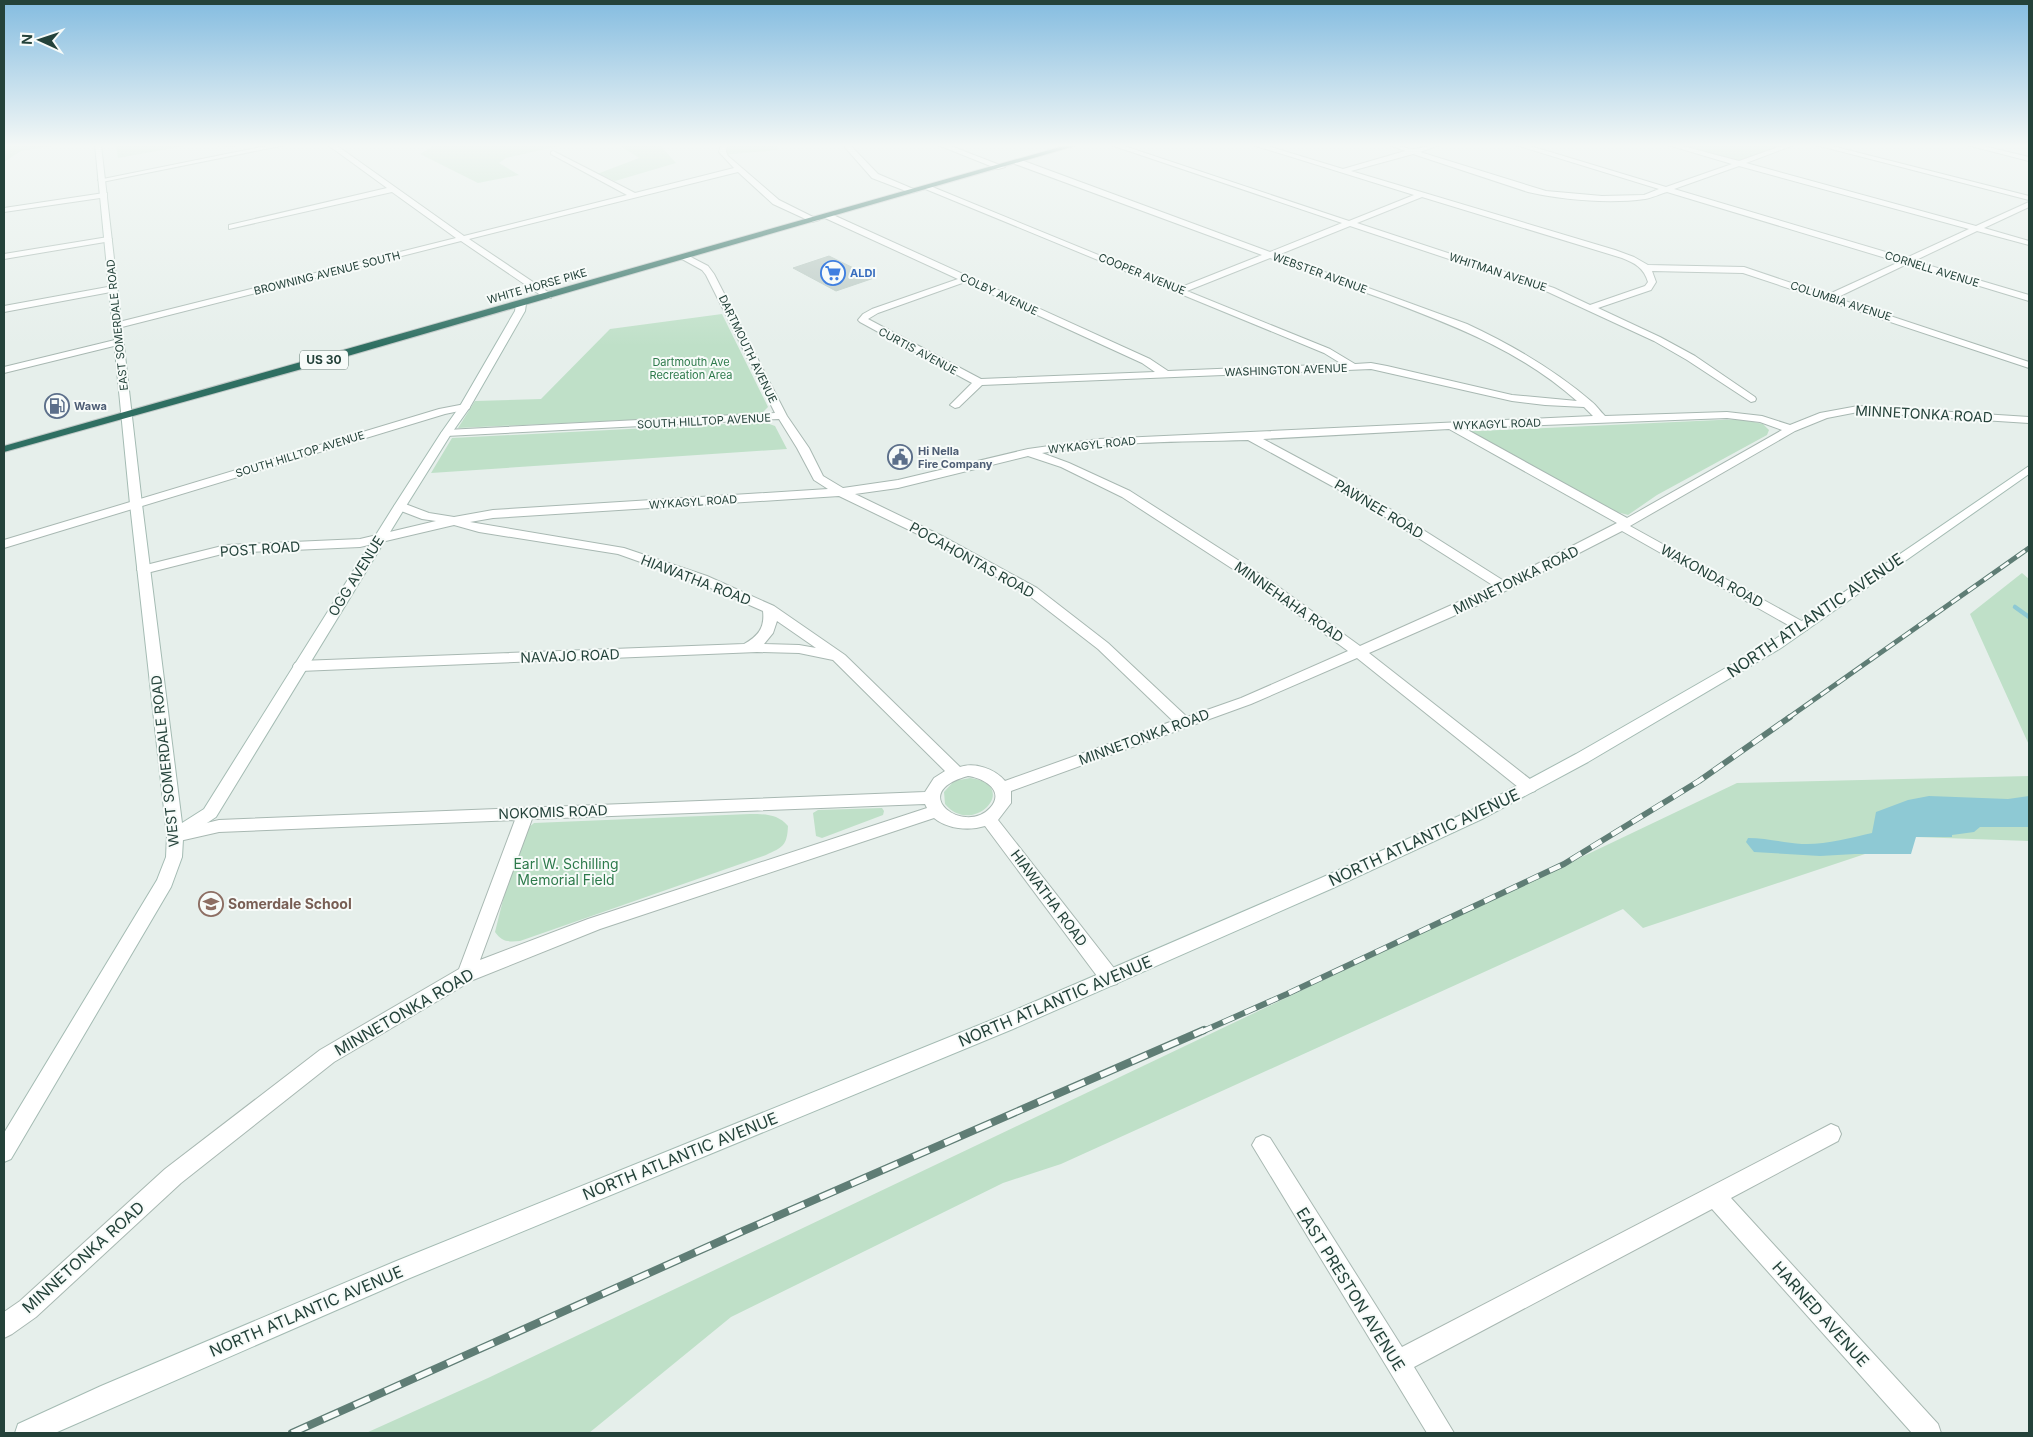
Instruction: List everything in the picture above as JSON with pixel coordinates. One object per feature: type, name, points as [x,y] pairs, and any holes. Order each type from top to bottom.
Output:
[{"type":"highway","name":"WHITE HORSE PIKE","points":[[4,448],[521,304],[842,212]]},
{"type":"street","name":"EAST SOMERDALE ROAD","points":[[106,212],[126,415]]},
{"type":"street","points":[[232,227],[296,212]]},
{"type":"street","points":[[426,212],[548,296]]},
{"type":"street","name":"BROWNING AVENUE SOUTH","points":[[118,325],[571,212]]},
{"type":"street","points":[[798,212],[815,220]]},
{"type":"street","name":"COOPER AVENUE","points":[[986,212],[1327,351],[1354,367]]},
{"type":"street","name":"WEBSTER AVENUE","points":[[1154,212],[1480,334],[1546,370],[1588,404],[1603,420]]},
{"type":"street","name":"WHITMAN AVENUE","points":[[1319,212],[1551,290],[1592,307],[1657,338],[1691,358],[1751,399]]},
{"type":"street","points":[[1181,290],[1380,212]]},
{"type":"street","points":[[1476,212],[1632,259],[1647,268],[1651,274],[1652,282],[1648,288],[1592,307]]},
{"type":"street","name":"CORNELL AVENUE","points":[[1743,212],[2029,298]]},
{"type":"street","points":[[1917,212],[2029,244]]},
{"type":"street","points":[[1830,297],[2013,212]]},
{"type":"street","name":"COLBY AVENUE","points":[[828,216],[1146,361],[1167,375]]},
{"type":"street","points":[[4,256],[108,239]]},
{"type":"street","name":"DARTMOUTH AVENUE","points":[[685,257],[705,268],[710,274],[782,416],[803,448],[818,478],[840,492]]},
{"type":"street","name":"COLUMBIA AVENUE","points":[[1647,268],[1736,268],[1830,297],[2029,365]]},
{"type":"street","name":"CURTIS AVENUE","points":[[965,279],[875,311],[863,320],[979,382]]},
{"type":"street","points":[[4,309],[113,289]]},
{"type":"street","name":"OGG AVENUE","points":[[175,836],[210,813],[400,506],[446,433],[465,408],[520,311],[521,304]]},
{"type":"street","points":[[4,370],[118,342]]},
{"type":"street","name":"WASHINGTON AVENUE","points":[[979,382],[1371,366],[1397,370],[1501,396],[1561,404],[1588,404]]},
{"type":"street","points":[[955,405],[979,382]]},
{"type":"street","name":"SOUTH HILLTOP AVENUE","points":[[4,544],[443,411],[465,408]]},
{"type":"street","name":"MINNETONKA ROAD","points":[[1002,788],[1246,701],[1504,587],[1624,524],[1817,416],[1841,410],[1858,409],[2029,420]]},
{"type":"street","name":"WEST SOMERDALE ROAD","points":[[4,1152],[166,882],[174,857],[175,836],[126,415]]},
{"type":"street","name":"SOUTH HILLTOP AVENUE","points":[[446,433],[782,416]]},
{"type":"street","name":"WYKAGYL ROAD","points":[[400,506],[426,516],[454,521],[493,514],[840,492],[896,484],[968,465],[1028,452],[1073,445],[1158,438],[1251,437],[1452,426],[1744,416],[1775,422],[1791,429]]},
{"type":"street","name":"WAKONDA ROAD","points":[[1452,426],[1802,627]]},
{"type":"street","name":"PAWNEE ROAD","points":[[1251,437],[1367,500],[1504,587]]},
{"type":"street","name":"MINNEHAHA ROAD","points":[[1028,452],[1065,464],[1126,494],[1264,583],[1359,652],[1529,787]]},
{"type":"street","name":"NORTH ATLANTIC AVENUE","points":[[28,1433],[154,1376],[402,1270],[1006,1023],[1327,883],[1476,815],[1582,758],[1753,658],[1802,627],[2029,469]]},
{"type":"street","name":"POCAHONTAS ROAD","points":[[840,492],[938,539],[1032,591],[1103,646],[1183,722]]},
{"type":"street","name":"HIAWATHA ROAD","points":[[379,540],[454,521],[479,528],[620,551],[702,579],[769,609],[840,658],[956,772]]},
{"type":"street","name":"POST ROAD","points":[[144,570],[226,550],[360,543],[379,540]]},
{"type":"street","points":[[744,649],[758,643],[767,632],[772,622],[769,609]]},
{"type":"street","name":"NAVAJO ROAD","points":[[300,666],[744,649],[799,649],[840,658]]},
{"type":"street","points":[[968,770],[989,775],[1002,788],[1004,796],[1002,804],[988,818],[966,823],[950,820],[934,805],[933,790],[938,782],[956,772],[968,770]]},
{"type":"street","name":"MINNETONKA ROAD","points":[[7,1324],[173,1176],[328,1056],[466,974],[594,924],[934,805]]},
{"type":"street","name":"NOKOMIS ROAD","points":[[175,836],[219,826],[526,813],[934,805]]},
{"type":"street","points":[[466,974],[526,813]]},
{"type":"street","name":"HIAWATHA ROAD","points":[[988,818],[1110,978]]},
{"type":"street","points":[[1397,1363],[1831,1134]]},
{"type":"street","name":"EAST PRESTON AVENUE","points":[[1263,1145],[1441,1433]]},
{"type":"street","name":"HARNED AVENUE","points":[[1714,1195],[1929,1433]]},
{"type":"green space","name":"Dartmouth Ave Recreation Area","points":[[722,314],[768,407],[763,412],[458,428],[475,401],[541,399],[610,329]]},
{"type":"green space","points":[[1740,419],[1763,424],[1769,430],[1767,435],[1657,495],[1628,515],[1610,510],[1465,438],[1472,431]]},
{"type":"green space","points":[[764,422],[775,426],[787,449],[431,473],[452,438]]},
{"type":"green space","points":[[2022,573],[2029,579],[2029,745],[1970,614]]},
{"type":"green space","points":[[2029,776],[2029,841],[1916,837],[1643,928],[1623,909],[1061,1164],[1003,1183],[731,1317],[589,1433],[366,1433],[488,1378],[1737,783]]},
{"type":"green space","points":[[970,778],[985,783],[992,790],[992,798],[988,806],[979,813],[968,815],[956,813],[945,804],[944,792],[954,781]]},
{"type":"green space","points":[[882,808],[884,811],[883,815],[822,838],[816,836],[813,813],[818,810]]},
{"type":"green space","name":"Earl W. Schilling Memorial Field","points":[[750,814],[771,816],[784,822],[788,826],[787,838],[783,845],[766,855],[520,941],[506,941],[495,932],[504,896],[528,828],[534,823]]},
{"type":"water","points":[[1929,796],[2008,799],[2029,796],[2029,827],[1980,827],[1974,832],[1952,835],[1952,837],[1916,837],[1911,854],[1820,856],[1754,852],[1746,842],[1748,838],[1802,844],[1820,843],[1872,833],[1876,812],[1908,800]]},
{"type":"building","name":"ALDI","points":[[829,256],[874,278],[836,291],[793,268]]},
{"type":"waterway","points":[[2015,607],[2029,617]]},
{"type":"railway","points":[[1788,718],[2029,548]]},
{"type":"railway","points":[[1201,1032],[1287,994],[1564,864],[1699,781],[1790,717]]},
{"type":"railway","points":[[292,1433],[743,1231],[1204,1030]]},
{"type":"place","name":"ALDI","points":[[833,273]]},
{"type":"place","name":"Wawa","points":[[57,406]]},
{"type":"place","name":"Hi Nella Fire Company","points":[[900,457]]},
{"type":"place","name":"Somerdale School","points":[[211,904]]}]
